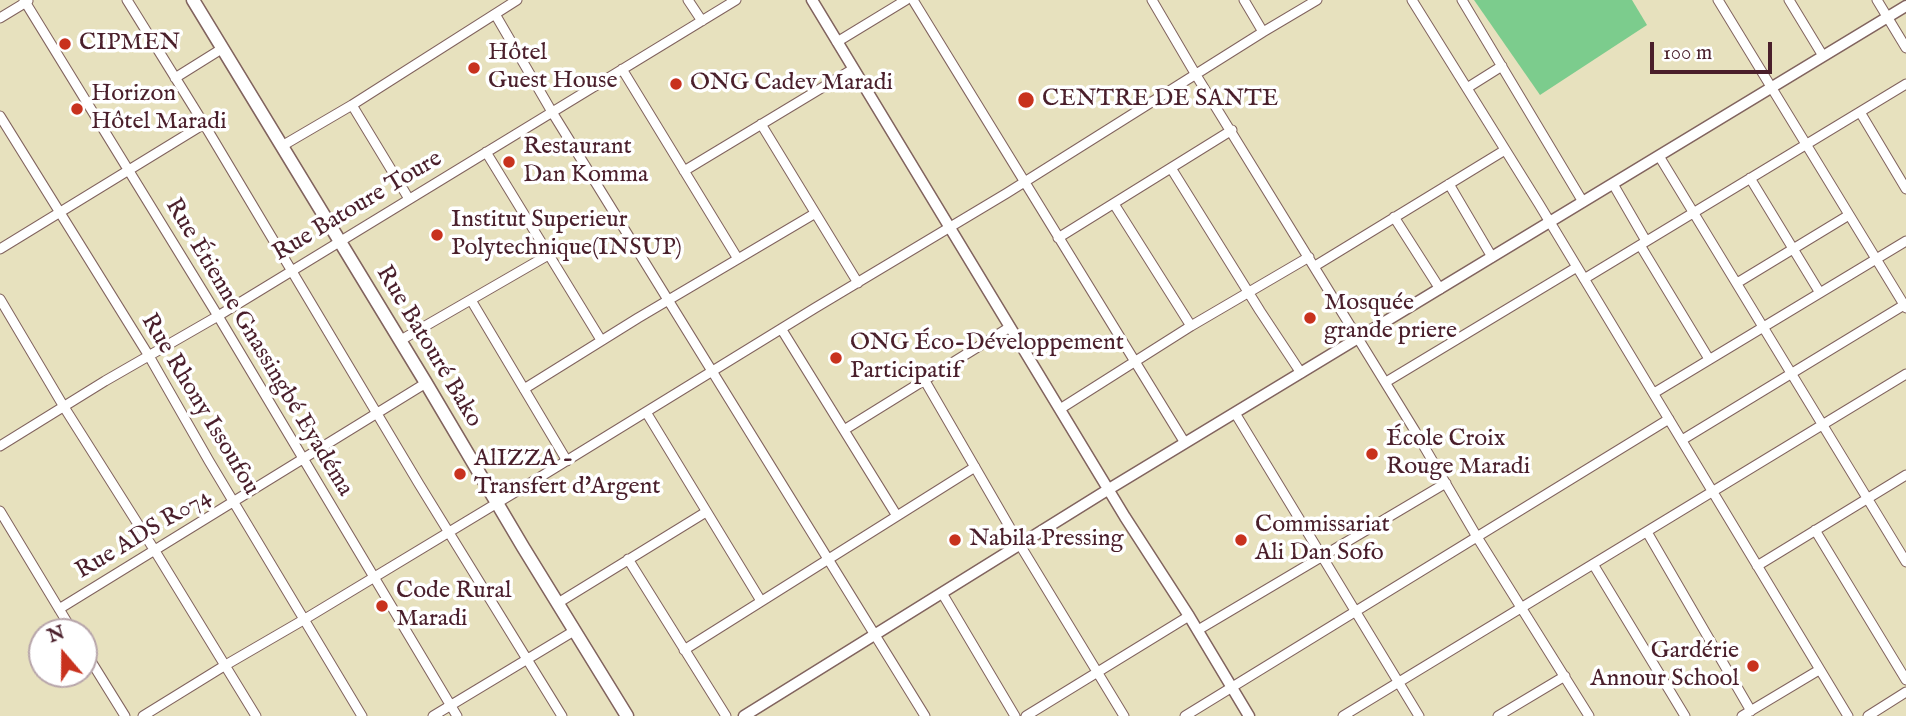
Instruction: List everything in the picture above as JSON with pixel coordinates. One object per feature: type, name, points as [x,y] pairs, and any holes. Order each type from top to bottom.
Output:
[{"type":"main road","name":"Rue Batouré Bako","points":[[193,0],[627,716]]},
{"type":"street","points":[[127,0],[562,716]]},
{"type":"street","points":[[282,146],[352,105],[517,0]]},
{"type":"street","points":[[688,0],[702,21]]},
{"type":"street","name":"Rue Batoure Toure","points":[[0,446],[736,0]]},
{"type":"street","points":[[812,0],[1249,716]]},
{"type":"street","points":[[837,42],[906,0]]},
{"type":"street","points":[[913,0],[1185,443]]},
{"type":"street","points":[[1152,0],[1310,257],[1477,537],[1590,716]]},
{"type":"street","points":[[1244,0],[1263,32]]},
{"type":"street","points":[[143,716],[1026,182],[1315,0]]},
{"type":"street","points":[[1412,0],[1550,222],[1848,716]]},
{"type":"street","points":[[1462,0],[1583,202]]},
{"type":"street","points":[[1682,440],[1905,307],[1718,0]]},
{"type":"street","points":[[1789,0],[1823,56]]},
{"type":"street","points":[[1877,0],[1906,48]]},
{"type":"street","points":[[0,18],[27,1]]},
{"type":"street","name":"Rue Étienne Gnassingbé Eyadéma","points":[[27,1],[457,716]]},
{"type":"street","points":[[744,716],[1109,489],[1906,6]]},
{"type":"street","points":[[495,14],[925,716]]},
{"type":"street","points":[[175,78],[222,48]]},
{"type":"street","points":[[1466,88],[1502,66]]},
{"type":"street","points":[[622,69],[738,259]]},
{"type":"street","points":[[684,171],[853,69]]},
{"type":"street","points":[[1584,279],[1906,84]]},
{"type":"street","points":[[352,105],[409,199]]},
{"type":"street","points":[[1860,112],[1906,189]]},
{"type":"street","name":"Rue Rhony Issoufou","points":[[0,116],[149,356],[362,716]]},
{"type":"street","points":[[0,249],[204,124]]},
{"type":"street","points":[[761,124],[858,284]]},
{"type":"street","points":[[1058,238],[1232,130]]},
{"type":"street","points":[[1315,266],[1505,150]]},
{"type":"street","points":[[486,152],[601,340]]},
{"type":"street","points":[[1659,156],[1906,562]]},
{"type":"street","points":[[1171,168],[1301,373]]},
{"type":"street","points":[[1751,178],[1819,293]]},
{"type":"street","points":[[1449,184],[1492,257]]},
{"type":"street","points":[[1613,184],[1709,359]]},
{"type":"street","points":[[1114,204],[1191,326]]},
{"type":"street","points":[[524,389],[601,340],[814,214]]},
{"type":"street","points":[[1737,283],[1849,215]]},
{"type":"street","points":[[1394,217],[1440,289]]},
{"type":"street","points":[[1654,393],[1906,241]]},
{"type":"street","points":[[401,340],[550,254]]},
{"type":"street","points":[[1060,409],[1191,326],[1310,257]]},
{"type":"street","points":[[1385,382],[1577,267]]},
{"type":"street","points":[[0,299],[256,716]]},
{"type":"street","points":[[471,300],[567,461]]},
{"type":"street","points":[[844,430],[1010,327]]},
{"type":"street","points":[[782,330],[897,516]]},
{"type":"street","points":[[1343,716],[1906,374]]},
{"type":"street","points":[[925,381],[1124,716]]},
{"type":"street","name":"Rue ADS R074","points":[[59,609],[426,383]]},
{"type":"street","points":[[646,411],[761,601]]},
{"type":"street","points":[[1235,413],[1419,716]]},
{"type":"street","points":[[1185,716],[1669,419]]},
{"type":"street","points":[[684,650],[975,467]]},
{"type":"street","points":[[1757,566],[1906,475]]},
{"type":"street","points":[[1198,630],[1446,483]]},
{"type":"street","points":[[0,511],[64,618]]},
{"type":"street","points":[[558,603],[706,512]]},
{"type":"street","points":[[1815,530],[1906,680]]},
{"type":"street","points":[[1647,531],[1751,710]]},
{"type":"street","points":[[628,559],[726,716]]},
{"type":"street","points":[[1593,564],[1685,716]]},
{"type":"street","points":[[942,593],[1015,716]]},
{"type":"street","points":[[1026,716],[1189,616]]},
{"type":"street","points":[[433,716],[574,631]]},
{"type":"street","points":[[1742,716],[1819,670]]},
{"type":"street","points":[[98,673],[125,716]]},
{"type":"street","points":[[1498,716],[1564,676]]},
{"type":"street","points":[[1868,716],[1906,692]]},
{"type":"green space","points":[[1474,0],[1632,0],[1647,25],[1540,95]]},
{"type":"place","name":"CIPMEN","points":[[65,44]]},
{"type":"place","name":"Hôtel Guest House","points":[[474,68]]},
{"type":"place","name":"ONG Cadev Maradi","points":[[676,84]]},
{"type":"place","name":"CENTRE DE SANTE","points":[[1026,100]]},
{"type":"place","name":"Horizon Hôtel Maradi","points":[[77,109]]},
{"type":"place","name":"Restaurant Dan Komma","points":[[509,162]]},
{"type":"place","name":"Institut Superieur Polytechnique(INSUP)","points":[[437,235]]},
{"type":"place","name":"Mosquée grande priere","points":[[1310,318]]},
{"type":"place","name":"ONG Éco-Développement Participatif","points":[[836,358]]},
{"type":"place","name":"École Croix Rouge Maradi","points":[[1372,454]]},
{"type":"place","name":"AlIZZA - Transfert d'Argent","points":[[460,474]]},
{"type":"place","name":"Nabila Pressing","points":[[955,540]]},
{"type":"place","name":"Commissariat Ali Dan Sofo","points":[[1241,540]]},
{"type":"place","name":"Code Rural Maradi","points":[[382,606]]},
{"type":"place","name":"Gardérie Annour School","points":[[1753,666]]}]
